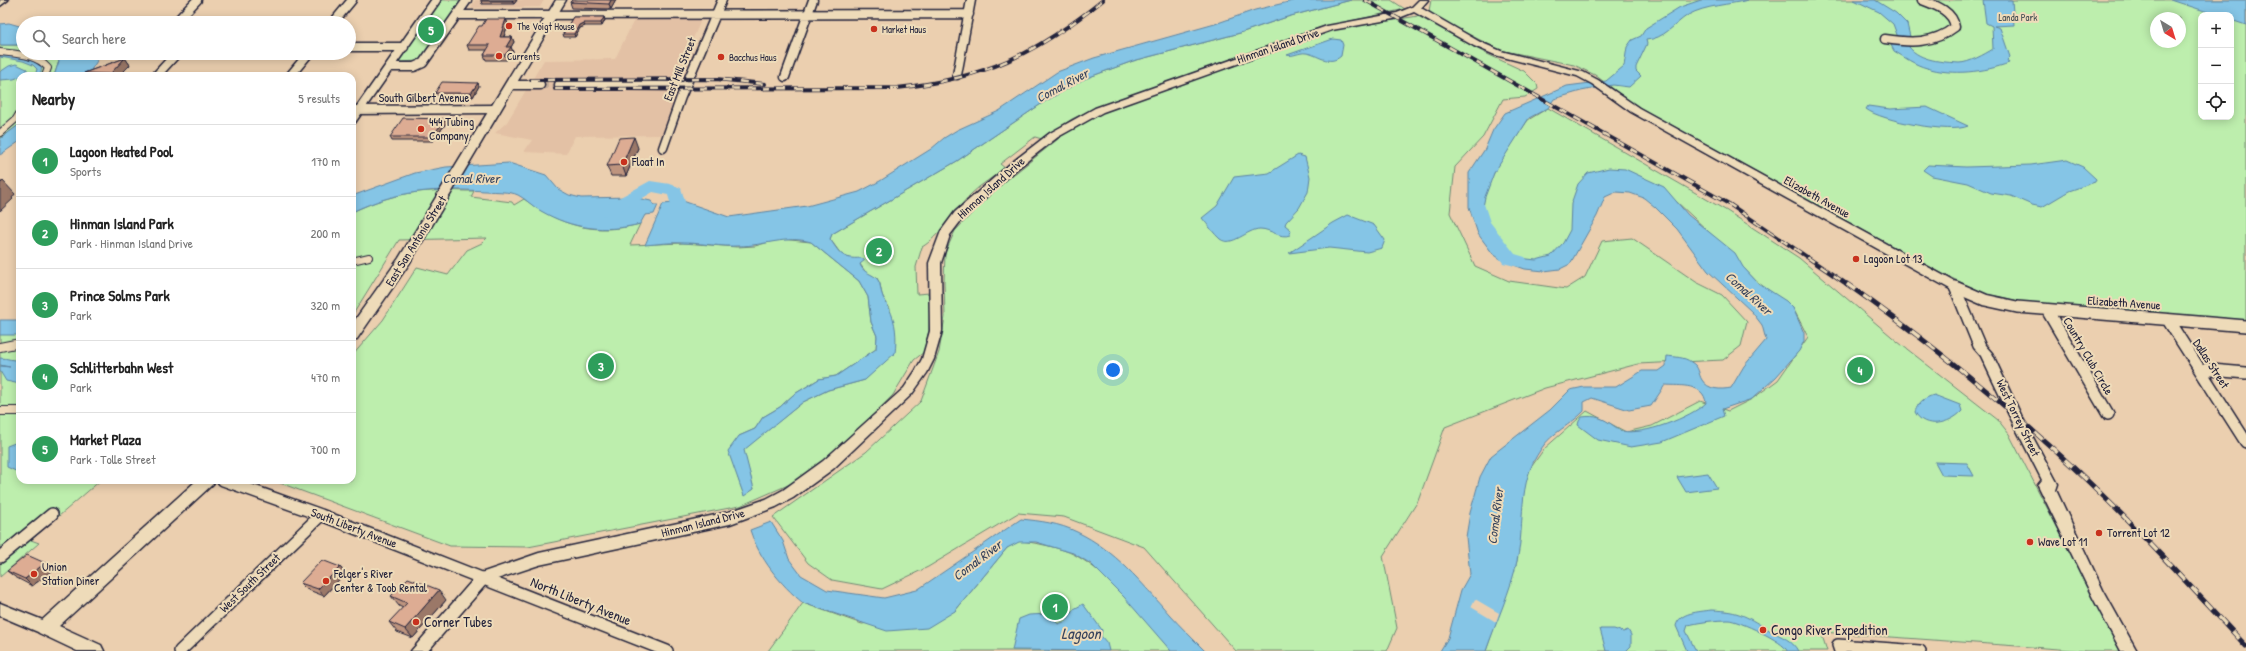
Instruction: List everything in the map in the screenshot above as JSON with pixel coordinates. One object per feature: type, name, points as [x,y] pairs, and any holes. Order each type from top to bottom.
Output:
[{"type":"main road","name":"East San Antonio Street","points":[[356,329],[404,261],[480,138],[561,0]]},
{"type":"main road","points":[[95,651],[45,628],[203,484]]},
{"type":"street","points":[[0,3],[4,0]]},
{"type":"street","points":[[182,16],[197,0]]},
{"type":"street","points":[[339,16],[352,0]]},
{"type":"street","points":[[356,110],[404,47],[436,0]]},
{"type":"street","points":[[390,66],[414,67],[421,64],[467,0]]},
{"type":"street","name":"East Mill Street","points":[[663,148],[686,86],[722,0]]},
{"type":"street","points":[[785,77],[813,0]]},
{"type":"street","points":[[957,75],[971,0]]},
{"type":"street","points":[[1415,9],[1425,0],[1429,16]]},
{"type":"street","points":[[1885,39],[1915,42],[1933,41],[1955,27],[1954,20],[1947,14],[1922,0]]},
{"type":"street","name":"Elizabeth Avenue","points":[[1415,9],[1498,53],[1569,70],[1589,78],[1635,110],[1955,287],[1999,304],[2047,310],[2246,326]]},
{"type":"street","name":"Hinman Island Drive","points":[[483,578],[539,559],[730,518],[771,503],[788,494],[834,460],[896,403],[921,373],[928,359],[936,331],[935,263],[940,243],[959,215],[1025,157],[1067,126],[1106,107],[1330,28],[1399,15],[1415,9]]},
{"type":"street","points":[[457,14],[969,14]]},
{"type":"street","points":[[356,47],[404,47]]},
{"type":"street","points":[[0,52],[16,53]]},
{"type":"street","points":[[38,60],[45,63],[48,68],[46,72]]},
{"type":"street","points":[[160,72],[171,60]]},
{"type":"street","points":[[293,72],[303,60]]},
{"type":"street","points":[[510,85],[540,85]]},
{"type":"street","points":[[559,85],[686,86]]},
{"type":"street","name":"South Gilbert Avenue","points":[[356,110],[496,109]]},
{"type":"street","points":[[1,131],[16,119]]},
{"type":"street","points":[[356,260],[369,258]]},
{"type":"street","name":"West Torrey Street","points":[[1955,287],[1980,348],[1978,352],[2000,402],[2043,483],[2049,490],[2098,594],[2129,651]]},
{"type":"street","name":"Country Club Circle","points":[[2047,310],[2108,414]]},
{"type":"street","name":"Dallas Street","points":[[2168,320],[2246,442]]},
{"type":"street","points":[[0,347],[16,344]]},
{"type":"street","points":[[2200,369],[2246,373]]},
{"type":"street","points":[[0,411],[16,411]]},
{"type":"street","name":"South Liberty Avenue","points":[[234,484],[321,515],[483,578]]},
{"type":"street","points":[[0,557],[52,514]]},
{"type":"street","name":"West South Street","points":[[180,651],[321,515]]},
{"type":"street","points":[[419,651],[483,578]]},
{"type":"street","name":"North Liberty Avenue","points":[[483,578],[662,650]]},
{"type":"street","points":[[0,609],[45,628]]},
{"type":"street","points":[[1839,648],[1920,651]]},
{"type":"shaded area","points":[[475,0],[544,0],[540,7],[471,8]]},
{"type":"shaded area","points":[[635,18],[702,18],[687,52],[693,52],[666,133],[661,135],[575,136],[566,154],[524,152],[532,140],[495,133],[507,122],[544,60],[615,59]]},
{"type":"green space","points":[[441,0],[463,0],[421,61],[396,62]]},
{"type":"green space","points":[[1351,0],[1391,0],[1405,9],[1319,28],[1097,107],[1072,119],[1042,139],[1035,137],[1000,164],[1005,168],[971,194],[941,230],[922,247],[916,267],[917,294],[930,293],[929,330],[924,352],[914,360],[893,395],[831,456],[804,478],[740,506],[528,547],[450,546],[283,484],[356,484],[356,351],[383,320],[417,267],[448,275],[467,250],[482,243],[487,238],[399,240],[356,310],[356,210],[394,196],[435,191],[474,191],[471,197],[512,202],[514,205],[524,199],[551,216],[579,226],[608,229],[640,224],[630,245],[683,243],[737,247],[755,246],[780,239],[811,242],[859,281],[868,297],[871,322],[877,336],[876,349],[836,376],[819,379],[793,395],[780,407],[763,417],[755,429],[739,436],[738,478],[744,495],[754,489],[743,450],[803,402],[828,390],[865,380],[875,370],[890,309],[882,295],[877,278],[867,274],[860,264],[841,254],[830,239],[832,234],[957,161],[1044,102],[1084,79],[1133,61],[1240,33],[1287,17]]},
{"type":"green space","name":"Landa Park","points":[[1431,0],[2246,0],[2246,320],[2028,303],[1986,294],[1945,275],[1633,104],[1595,75],[1574,65],[1500,50],[1438,19],[1429,11]]},
{"type":"green space","points":[[1418,16],[1485,53],[1524,71],[1537,84],[1538,89],[1525,97],[1503,99],[1483,137],[1455,167],[1450,213],[1475,266],[1509,281],[1566,289],[1585,277],[1602,241],[1632,238],[1696,282],[1722,295],[1747,322],[1741,346],[1723,360],[1638,364],[1545,388],[1445,427],[1418,501],[1383,556],[1397,628],[1387,651],[1236,651],[1144,547],[1064,517],[1018,513],[928,567],[882,589],[832,580],[808,563],[773,517],[866,452],[921,401],[939,352],[945,317],[945,253],[955,231],[993,191],[1068,131],[1092,116],[1332,30]]},
{"type":"green space","points":[[0,45],[16,45],[16,60],[58,60],[55,72],[16,72],[16,127],[0,139]]},
{"type":"green space","points":[[1548,108],[1727,211],[1799,258],[1898,342],[1998,420],[2009,434],[2121,651],[2087,651],[1821,632],[1827,651],[1486,651],[1517,561],[1522,498],[1527,473],[1544,449],[1587,411],[1626,432],[1652,426],[1700,401],[1728,411],[1752,399],[1778,380],[1808,337],[1793,308],[1756,281],[1710,233],[1677,202],[1616,170],[1555,261],[1523,262],[1509,255],[1497,243],[1486,227],[1482,214],[1485,190],[1501,160],[1528,120]]},
{"type":"green space","points":[[0,334],[16,334],[16,484],[96,484],[31,540],[39,543],[0,577]]},
{"type":"green space","points":[[1019,541],[1040,544],[1070,552],[1088,563],[1114,585],[1171,651],[768,651],[803,603],[862,624],[955,611],[1007,548]]},
{"type":"water","points":[[1297,0],[1351,0],[1287,17],[1240,33],[1133,61],[1084,79],[1044,102],[957,161],[832,234],[830,239],[839,251],[849,258],[861,258],[865,260],[860,264],[861,267],[879,282],[883,296],[895,324],[895,353],[865,380],[828,390],[803,402],[744,450],[754,489],[744,496],[728,451],[739,436],[755,429],[763,417],[780,407],[793,395],[819,379],[836,376],[876,349],[877,336],[871,322],[868,297],[859,281],[811,242],[802,240],[784,240],[748,246],[679,243],[645,245],[663,204],[674,203],[680,200],[729,217],[807,206],[859,192],[880,181],[931,149],[944,138],[957,130],[999,111],[1057,72],[1094,58],[1215,24],[1255,10]]},
{"type":"water","points":[[1701,0],[1748,0],[1702,9],[1688,15],[1664,34],[1646,40],[1647,44],[1636,67],[1636,71],[1641,76],[1629,87],[1613,85],[1581,91],[1554,99],[1548,108],[1529,118],[1494,173],[1485,197],[1482,212],[1489,238],[1509,255],[1519,258],[1536,260],[1551,256],[1563,243],[1570,230],[1571,204],[1578,184],[1588,173],[1609,168],[1625,169],[1664,187],[1688,215],[1735,253],[1743,267],[1758,283],[1786,301],[1793,308],[1804,333],[1804,341],[1799,351],[1776,377],[1752,399],[1722,409],[1724,416],[1662,442],[1631,447],[1598,440],[1578,425],[1582,417],[1591,416],[1603,419],[1622,431],[1642,431],[1654,428],[1690,414],[1706,403],[1701,392],[1690,387],[1665,385],[1651,406],[1629,410],[1592,398],[1584,402],[1584,411],[1545,443],[1533,463],[1525,490],[1520,546],[1517,561],[1507,595],[1486,651],[1440,651],[1448,638],[1461,590],[1470,574],[1466,537],[1470,513],[1480,477],[1491,456],[1550,410],[1570,390],[1584,387],[1616,387],[1642,371],[1659,371],[1666,366],[1667,356],[1689,360],[1697,368],[1702,380],[1708,386],[1719,389],[1731,388],[1744,366],[1766,340],[1762,325],[1752,312],[1708,271],[1677,229],[1644,198],[1630,193],[1616,192],[1605,197],[1597,216],[1570,264],[1560,269],[1544,271],[1525,269],[1505,262],[1493,254],[1478,234],[1469,207],[1469,173],[1485,149],[1493,130],[1505,113],[1567,86],[1606,81],[1624,66],[1627,47],[1632,40],[1641,36],[1646,28],[1680,7]]},
{"type":"water","points":[[1854,0],[1875,0],[1896,13],[1907,24],[1912,45],[1909,47],[1919,55],[1932,60],[1963,63],[1981,56],[1993,49],[1992,26],[1986,23],[1983,0],[2012,0],[2014,25],[1994,26],[2000,28],[2010,57],[2007,60],[2009,63],[1990,69],[1968,72],[1947,72],[1918,65],[1894,51],[1891,45],[1899,40],[1893,24],[1879,12]]},
{"type":"water","points":[[2171,0],[2246,0],[2246,25],[2234,21],[2234,12],[2208,12]]},
{"type":"water","points":[[9,23],[16,25],[16,45],[0,45],[0,24]]},
{"type":"water","points":[[1333,39],[1341,40],[1343,45],[1341,56],[1337,59],[1328,60],[1306,53],[1287,55]]},
{"type":"water","points":[[0,54],[16,57],[16,60],[0,57]]},
{"type":"water","points":[[17,60],[29,60],[37,63],[42,66],[41,72],[36,72],[37,69],[33,65]]},
{"type":"water","points":[[59,61],[97,61],[90,72],[55,72]]},
{"type":"water","points":[[16,64],[27,69],[27,72],[16,72],[16,78],[0,80],[0,72],[9,66]]},
{"type":"water","points":[[1868,106],[1890,109],[1927,107],[1968,126],[1960,128],[1947,128],[1901,122],[1874,114],[1866,109]]},
{"type":"water","points":[[16,127],[16,144],[0,155],[0,139]]},
{"type":"water","points":[[1298,155],[1305,157],[1310,177],[1308,192],[1299,208],[1286,222],[1285,225],[1291,230],[1290,235],[1283,236],[1268,230],[1260,229],[1250,232],[1235,240],[1225,241],[1218,237],[1202,218],[1217,206],[1234,177],[1269,173]]},
{"type":"water","points":[[2067,160],[2083,167],[2096,179],[2095,182],[2069,191],[2042,207],[2032,205],[2011,196],[1991,193],[1968,183],[1932,176],[1923,170],[1928,165],[1966,167],[2031,165]]},
{"type":"water","points":[[509,163],[546,175],[558,189],[569,195],[581,198],[632,197],[651,201],[654,205],[658,205],[654,214],[645,215],[640,224],[627,227],[601,229],[589,228],[565,222],[538,209],[518,195],[502,192],[450,190],[417,192],[385,199],[356,210],[356,195],[415,173],[446,167]]},
{"type":"water","points":[[1348,215],[1374,225],[1385,240],[1382,248],[1367,252],[1329,248],[1289,253],[1333,223]]},
{"type":"water","points":[[0,320],[16,320],[16,335],[0,335]]},
{"type":"water","points":[[0,358],[16,360],[16,383],[6,381],[0,371],[0,366],[10,367],[0,365]]},
{"type":"water","points":[[1934,395],[1960,405],[1962,411],[1957,416],[1944,422],[1931,423],[1924,421],[1919,418],[1915,412],[1922,401]]},
{"type":"water","points":[[16,443],[16,471],[7,467],[7,446]]},
{"type":"water","points":[[1935,462],[1967,463],[1974,476],[1942,475]]},
{"type":"water","points":[[1708,473],[1717,488],[1686,492],[1677,477]]},
{"type":"water","points":[[1021,519],[1063,526],[1091,539],[1104,548],[1138,579],[1205,651],[1171,651],[1124,597],[1091,564],[1073,553],[1036,542],[1019,542],[1007,548],[955,611],[927,628],[887,631],[803,603],[786,588],[771,570],[759,551],[750,530],[771,522],[783,541],[789,559],[801,575],[827,590],[884,598],[917,590]]},
{"type":"water","points":[[1060,596],[1065,598],[1061,606],[1068,611],[1063,619],[1059,619],[1049,611],[1048,608],[1054,597]]},
{"type":"water","name":"Lagoon","points":[[1083,604],[1102,630],[1101,636],[1107,643],[1109,651],[1012,650],[1019,619],[1029,615],[1049,614],[1058,624],[1066,621],[1074,609]]},
{"type":"water","name":"Congo River Expedition","points":[[1711,610],[1737,613],[1749,618],[1786,639],[1796,647],[1798,651],[1787,651],[1778,642],[1770,637],[1741,624],[1728,620],[1718,620],[1688,625],[1686,631],[1696,651],[1687,651],[1676,626],[1678,621],[1685,615]]},
{"type":"water","points":[[1600,629],[1614,629],[1623,632],[1628,630],[1631,635],[1631,646],[1626,651],[1606,651]]},
{"type":"pier","points":[[1475,599],[1499,613],[1496,622],[1471,607]]},
{"type":"building","points":[[481,0],[513,0],[481,1]]},
{"type":"building","points":[[572,0],[611,0],[609,4],[570,2]]},
{"type":"building","points":[[573,17],[604,17],[601,23],[583,23],[579,25],[574,34],[563,34]]},
{"type":"building","points":[[486,19],[506,19],[500,37],[512,37],[506,47],[511,47],[505,55],[484,55],[490,45],[467,45],[479,26],[482,26]]},
{"type":"building","points":[[120,60],[123,60],[112,72],[87,72]]},
{"type":"building","points":[[442,82],[478,83],[471,93],[435,93]]},
{"type":"building","name":"444 Tubing Company","points":[[403,118],[446,119],[431,137],[390,137]]},
{"type":"building","points":[[634,137],[622,165],[607,166],[619,138]]},
{"type":"building","points":[[27,555],[45,563],[25,579],[7,571]]},
{"type":"building","points":[[322,560],[340,567],[318,589],[300,583]]},
{"type":"building","points":[[408,578],[439,590],[405,629],[389,622],[407,603],[391,596]]},
{"type":"waterway","points":[[608,211],[650,186],[670,189],[675,192],[682,219]]},
{"type":"waterway","name":"Comal River","points":[[1478,208],[1482,223],[1509,259],[1519,261]]},
{"type":"tunnel","points":[[540,85],[559,85]]},
{"type":"railway","points":[[555,89],[897,88],[928,84],[956,78],[1008,61],[1055,35],[1103,0]]},
{"type":"railway","points":[[1365,0],[1729,204],[1848,285]]},
{"type":"railway","points":[[531,80],[716,79],[765,84]]},
{"type":"railway","points":[[1847,284],[1877,305],[1964,372],[2047,443],[2140,533],[2246,646]]},
{"type":"place","name":"The Voigt House","points":[[509,26]]},
{"type":"place","name":"Market Haus","points":[[874,29]]},
{"type":"place","name":"Market Plaza","points":[[431,30]]},
{"type":"place","name":"Currents","points":[[499,56]]},
{"type":"place","name":"Bacchus Haus","points":[[721,57]]},
{"type":"place","name":"444 Tubing Company","points":[[421,129]]},
{"type":"place","name":"Float In","points":[[624,162]]},
{"type":"place","name":"Hinman Island Park","points":[[879,251]]},
{"type":"place","name":"Lagoon Lot 13","points":[[1856,259]]},
{"type":"place","name":"Prince Solms Park","points":[[601,366]]},
{"type":"place","name":"Schlitterbahn West","points":[[1860,370]]},
{"type":"place","name":"Torrent Lot 12","points":[[2099,533]]},
{"type":"place","name":"Wave Lot 11","points":[[2030,542]]},
{"type":"place","name":"Union Station Diner","points":[[34,574]]},
{"type":"place","name":"Felger's River Center & Toob Rental","points":[[326,581]]},
{"type":"place","name":"Lagoon Heated Pool","points":[[1055,607]]},
{"type":"place","name":"Corner Tubes","points":[[416,622]]},
{"type":"place","name":"Congo River Expedition","points":[[1763,630]]}]
